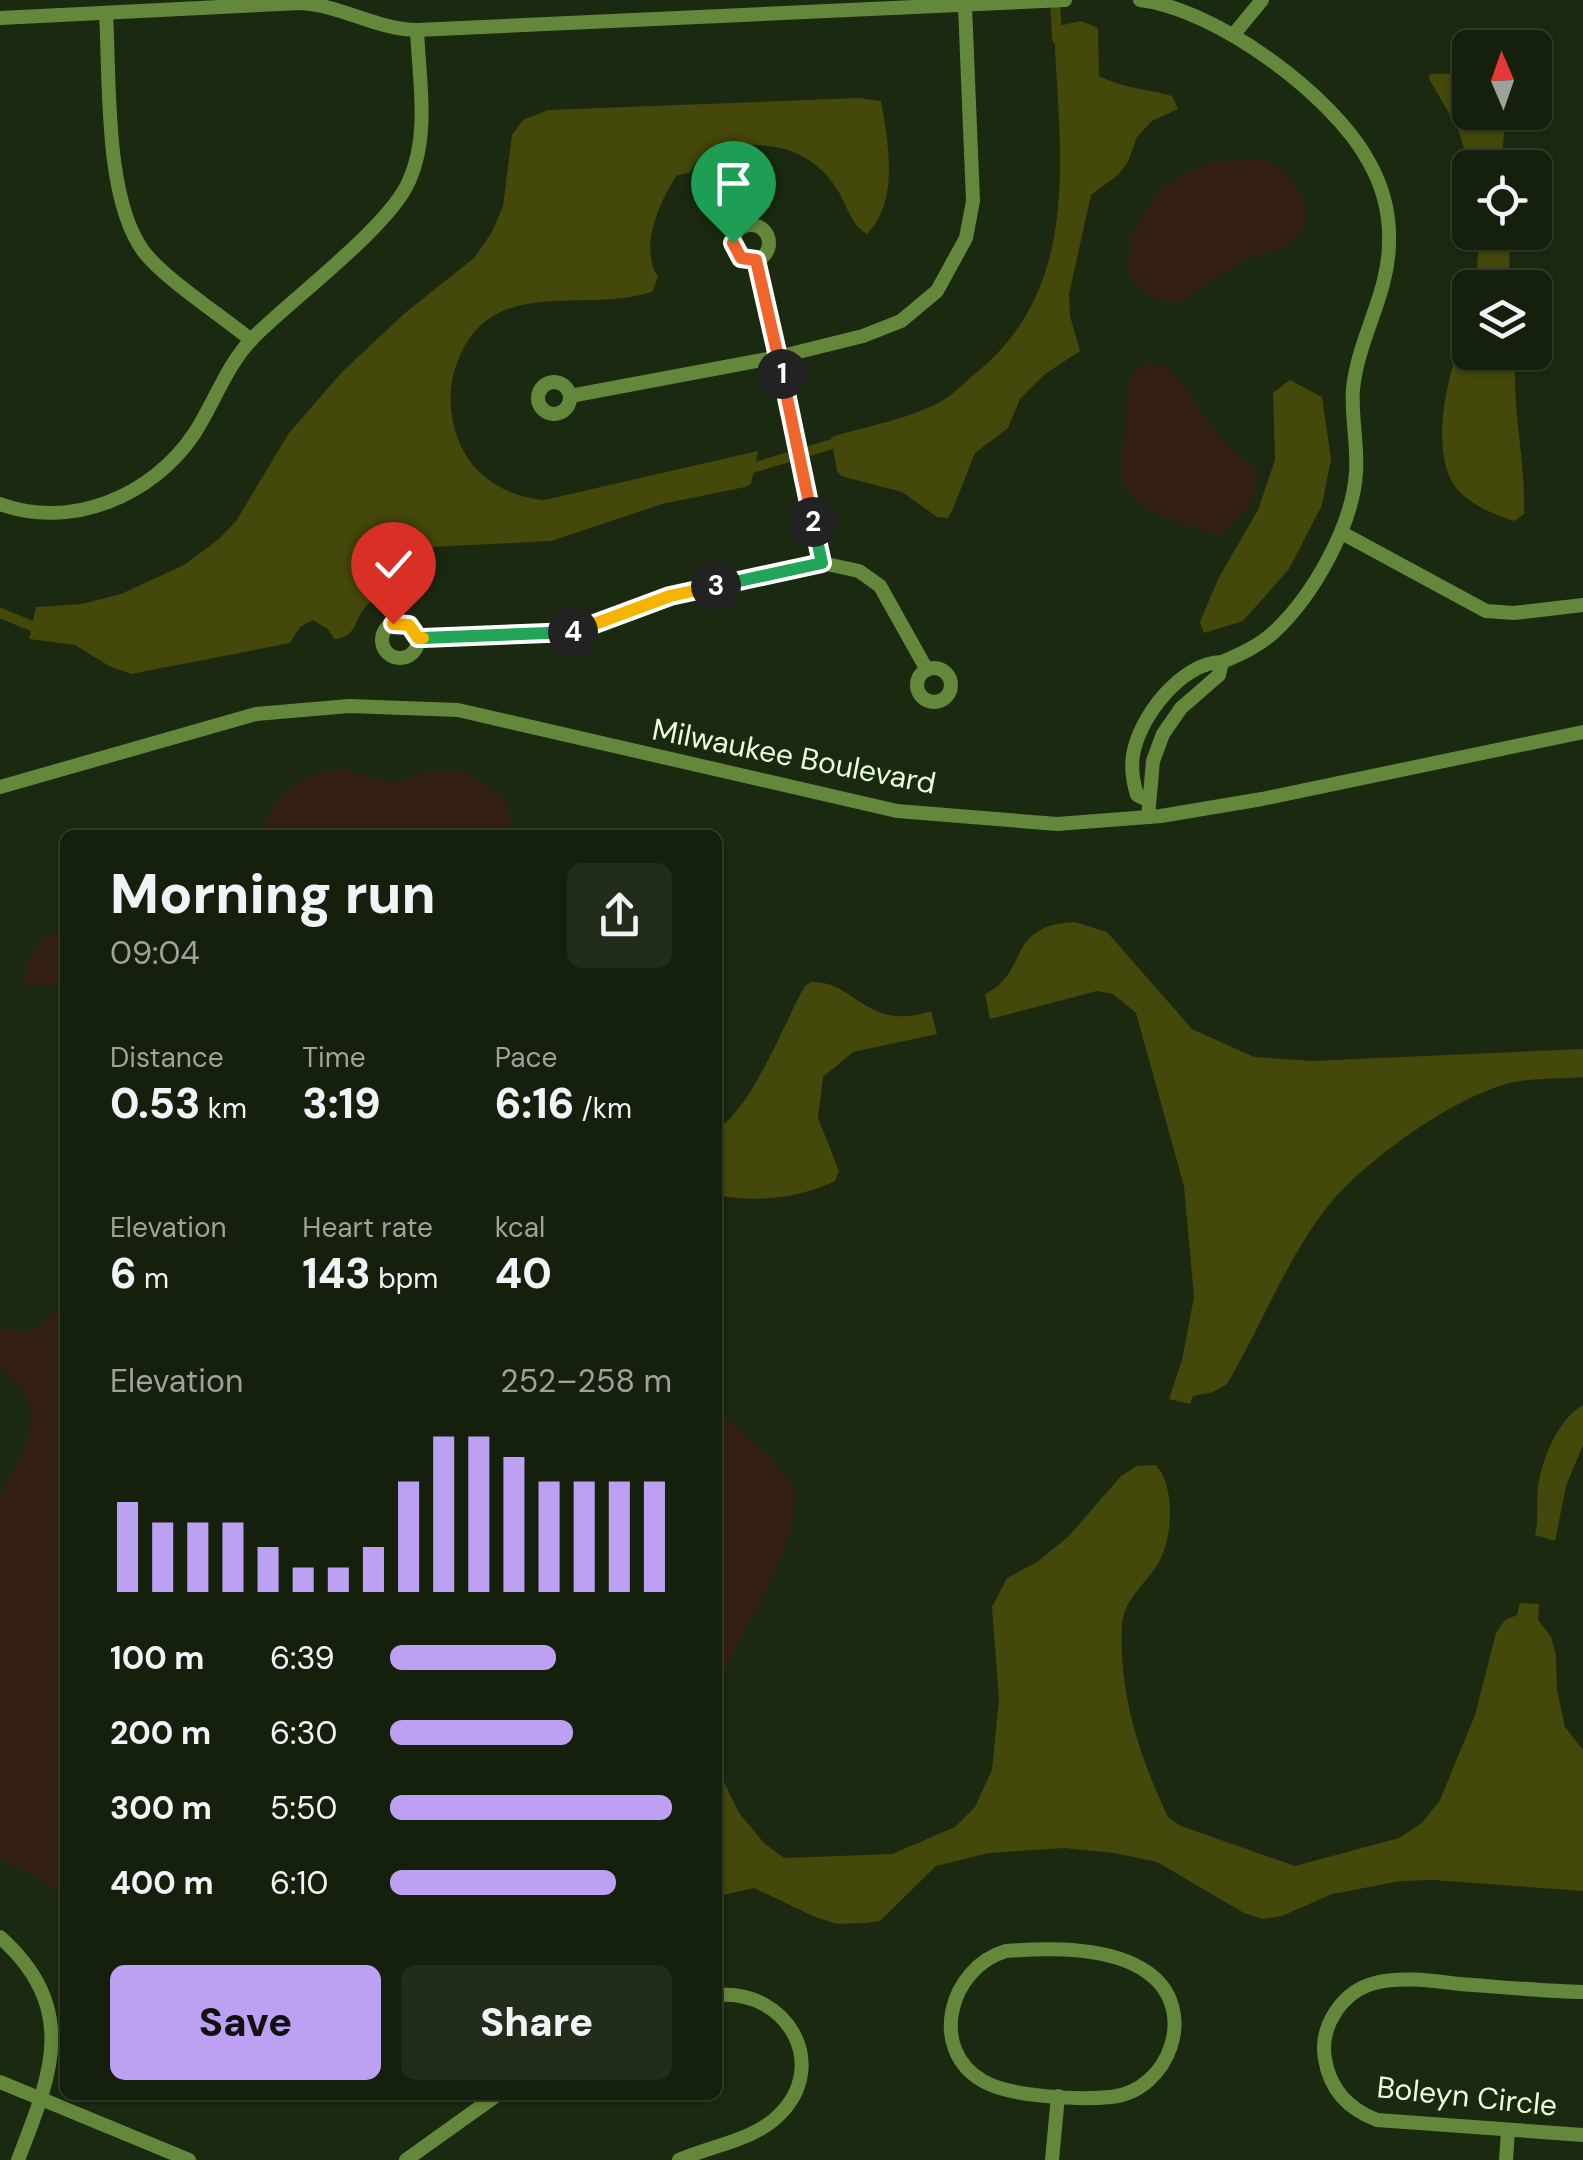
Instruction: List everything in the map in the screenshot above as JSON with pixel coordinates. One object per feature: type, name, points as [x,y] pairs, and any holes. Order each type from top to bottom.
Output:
[{"type":"street","points":[[0,18],[300,3],[318,4],[394,30],[417,30],[1065,0]]},
{"type":"street","points":[[1140,0],[1176,7],[1234,34],[1297,83],[1345,129],[1370,164],[1389,226],[1387,268],[1354,384],[1356,470],[1342,533],[1287,619],[1260,643],[1222,662],[1207,662],[1167,694],[1145,724],[1133,755],[1137,795],[1147,800]]},
{"type":"street","points":[[1234,34],[1262,0]]},
{"type":"street","points":[[570,396],[778,357],[863,336],[901,321],[937,290],[966,238],[972,202],[965,6]]},
{"type":"street","points":[[106,13],[117,188],[126,220],[146,254],[251,340]]},
{"type":"street","points":[[0,504],[27,511],[65,512],[111,502],[148,483],[194,434],[229,368],[251,340],[378,224],[404,194],[422,138],[417,30]]},
{"type":"street","points":[[756,260],[822,563]]},
{"type":"street","points":[[1342,533],[1486,610],[1514,613],[1583,605]]},
{"type":"street","points":[[418,638],[572,632],[670,596],[822,563],[859,571],[880,586],[927,670]]},
{"type":"street","points":[[1148,817],[1147,800],[1153,790],[1157,748],[1181,708],[1219,674],[1222,662]]},
{"type":"street","points":[[1167,694],[1181,708]]},
{"type":"street","name":"Milwaukee Boulevard","points":[[0,787],[256,714],[349,706],[458,710],[897,810],[1057,824],[1148,817],[1262,798],[1583,732]]},
{"type":"street","points":[[0,1938],[25,1964],[49,2015],[52,2061],[18,2160]]},
{"type":"street","points":[[1020,1950],[1118,1958],[1153,1976],[1165,1993],[1174,2018],[1173,2044],[1150,2080],[1119,2096],[1058,2096],[992,2086],[970,2072],[956,2050],[950,2022],[958,1990],[970,1972],[992,1955],[1020,1950]]},
{"type":"street","name":"Boleyn Circle","points":[[1583,1992],[1387,1980],[1362,1988],[1333,2016],[1324,2040],[1326,2065],[1335,2089],[1352,2108],[1390,2122],[1583,2135]]},
{"type":"street","points":[[679,2160],[769,2124],[788,2105],[800,2079],[799,2048],[780,2014],[744,1994],[722,1995]]},
{"type":"street","points":[[0,2082],[189,2160]]},
{"type":"street","points":[[1052,2160],[1058,2096]]},
{"type":"street","points":[[406,2160],[490,2100]]},
{"type":"street","points":[[1506,2160],[1508,2131]]},
{"type":"shaded area","points":[[1081,21],[1098,28],[1099,76],[1172,96],[1178,109],[1152,121],[1137,137],[1128,162],[1118,175],[1091,195],[1069,294],[1070,316],[1080,351],[1045,374],[1020,399],[1008,428],[975,453],[948,518],[937,517],[902,492],[841,476],[831,437],[902,417],[944,400],[1007,343],[1032,304],[1048,262],[1057,217],[1060,171],[1054,27]]},
{"type":"shaded area","points":[[1452,73],[1452,119],[1428,77]]},
{"type":"shaded area","points":[[858,98],[881,101],[888,153],[884,205],[867,234],[854,222],[832,182],[810,161],[767,146],[715,151],[703,157],[689,173],[677,175],[664,198],[651,239],[650,253],[658,277],[652,292],[624,298],[538,302],[512,308],[489,319],[469,338],[455,369],[453,420],[469,461],[497,486],[520,496],[544,500],[758,451],[751,484],[662,504],[551,541],[433,547],[421,553],[406,588],[371,601],[342,638],[334,639],[328,629],[313,620],[300,627],[290,643],[131,674],[109,666],[75,645],[29,639],[36,607],[82,604],[121,594],[184,565],[219,539],[236,521],[289,433],[342,372],[405,313],[474,258],[492,232],[503,206],[512,135],[523,120],[548,110]]},
{"type":"shaded area","points":[[1458,130],[1504,130],[1503,150],[1464,150]]},
{"type":"shaded area","points":[[1260,159],[1283,172],[1301,193],[1306,218],[1292,241],[1242,261],[1177,303],[1155,300],[1131,280],[1127,264],[1132,234],[1157,193],[1182,173],[1212,162]]},
{"type":"shaded area","points":[[1478,250],[1509,250],[1510,270],[1477,270]]},
{"type":"shaded area","points":[[1148,364],[1164,365],[1227,445],[1258,470],[1250,504],[1220,536],[1148,509],[1127,490],[1121,466],[1128,393],[1134,370]]},
{"type":"shaded area","points":[[1452,370],[1516,370],[1524,514],[1514,521],[1469,500],[1450,478],[1442,437]]},
{"type":"shaded area","points":[[1290,380],[1322,397],[1331,459],[1322,505],[1289,569],[1243,621],[1204,633],[1200,622],[1219,577],[1258,510],[1275,460],[1273,393]]},
{"type":"shaded area","points":[[342,769],[395,783],[429,771],[464,772],[504,796],[513,830],[255,830],[263,828],[276,803],[292,786]]},
{"type":"shaded area","points":[[1075,922],[1107,932],[1192,1029],[1254,1057],[1312,1061],[1583,1049],[1583,1077],[1514,1082],[1490,1089],[1438,1116],[1386,1152],[1341,1191],[1311,1230],[1227,1384],[1193,1396],[1190,1404],[1169,1399],[1182,1360],[1194,1297],[1184,1186],[1136,1013],[1113,994],[1097,991],[990,1019],[985,994],[999,985],[1038,931]]},
{"type":"shaded area","points":[[60,931],[60,987],[22,985],[35,949]]},
{"type":"shaded area","points":[[811,982],[826,984],[891,1015],[931,1011],[937,1034],[853,1052],[823,1077],[818,1118],[839,1171],[835,1181],[778,1197],[722,1196],[722,1125],[755,1084],[805,986]]},
{"type":"shaded area","points":[[53,1311],[60,1312],[60,1894],[36,1876],[0,1859],[0,1496],[24,1448],[31,1422],[25,1393],[0,1367],[0,1330],[37,1329]]},
{"type":"shaded area","points":[[1583,1405],[1583,1445],[1566,1486],[1555,1541],[1535,1535],[1540,1476],[1559,1430]]},
{"type":"shaded area","points":[[722,1415],[768,1455],[796,1491],[783,1553],[722,1672]]},
{"type":"shaded area","points":[[1156,1465],[1166,1485],[1170,1511],[1168,1538],[1160,1560],[1124,1615],[1124,1676],[1133,1724],[1168,1817],[1181,1826],[1295,1866],[1399,1838],[1422,1823],[1440,1800],[1475,1715],[1496,1633],[1505,1620],[1517,1615],[1520,1603],[1539,1604],[1538,1620],[1551,1637],[1556,1655],[1557,1690],[1565,1727],[1583,1750],[1583,1891],[1401,1881],[1332,1894],[1282,1916],[1263,1919],[1244,1913],[1157,1862],[1064,1848],[988,1853],[936,1866],[880,1921],[866,1923],[837,1924],[754,1888],[722,1895],[722,1778],[739,1813],[764,1843],[784,1858],[892,1854],[955,1827],[975,1807],[992,1770],[999,1699],[992,1607],[1007,1578],[1037,1562],[1069,1536],[1121,1476],[1137,1466]]},
{"type":"waterway","points":[[1055,0],[1057,39]]},
{"type":"waterway","points":[[742,471],[846,440]]},
{"type":"waterway","points":[[0,613],[32,626],[41,624]]},
{"type":"route","points":[[393,624],[409,625],[418,638],[572,632],[670,596],[822,563],[756,260],[741,258],[733,243]]}]
